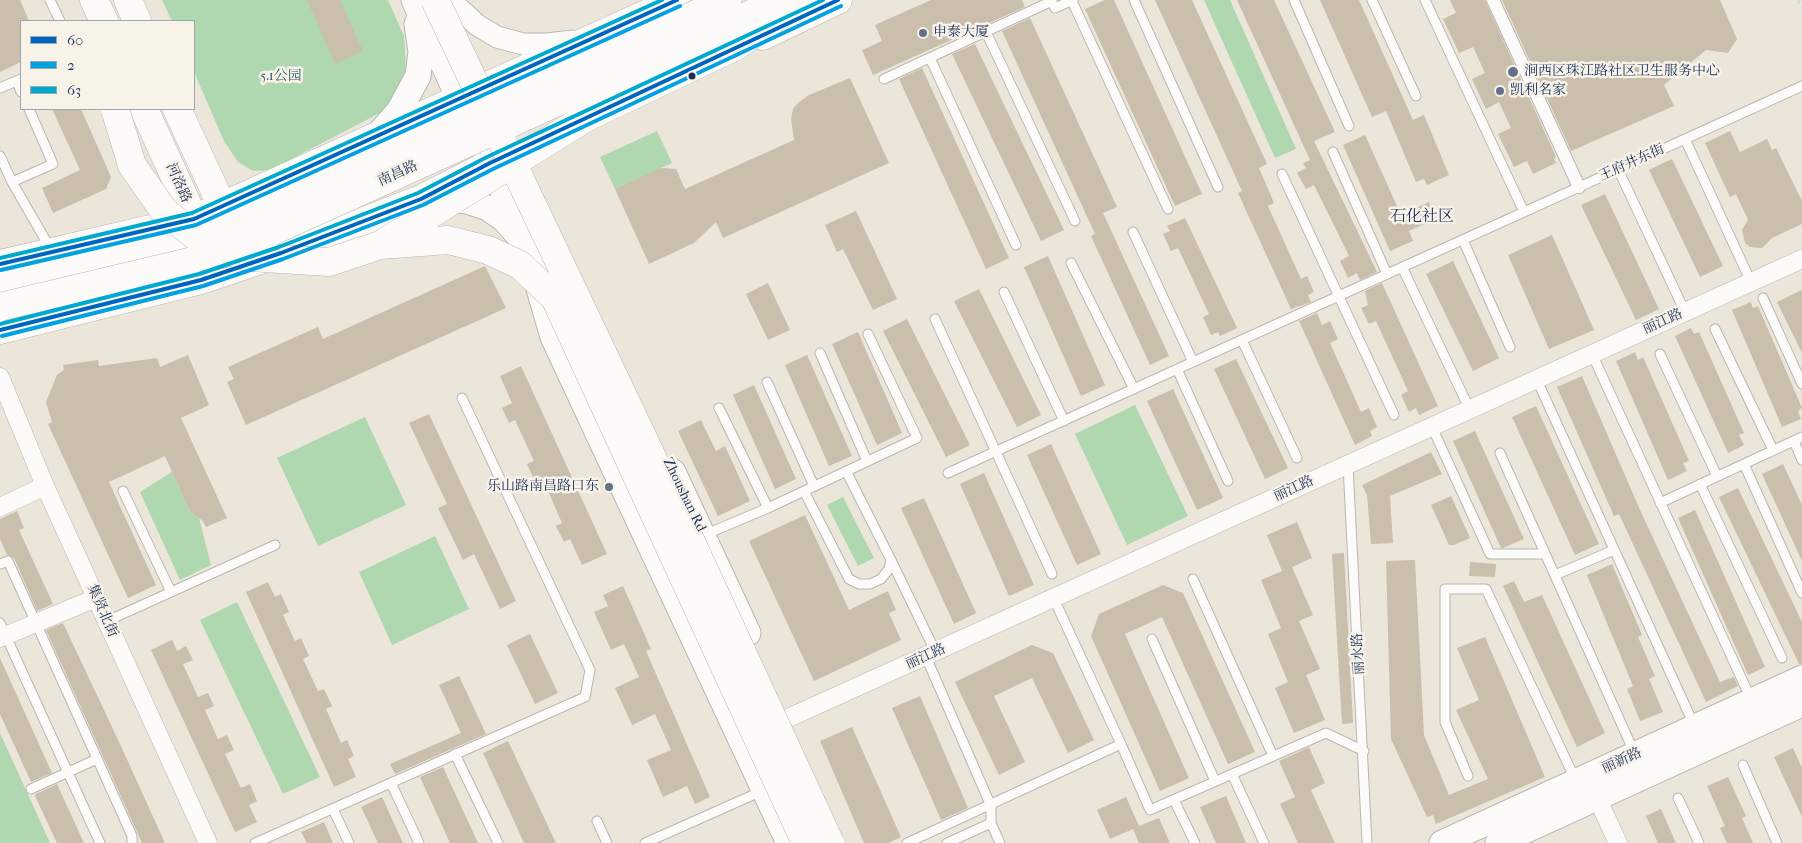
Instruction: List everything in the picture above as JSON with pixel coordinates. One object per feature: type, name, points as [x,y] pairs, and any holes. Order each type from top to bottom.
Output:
[{"type":"main road","points":[[89,0],[94,20]]},
{"type":"main road","points":[[94,0],[104,20]]},
{"type":"main road","points":[[128,0],[138,20]]},
{"type":"main road","points":[[376,137],[399,111],[418,76],[421,52],[412,0]]},
{"type":"main road","name":"Zhoushan Rd","points":[[412,0],[526,242],[553,337],[787,779],[823,843]]},
{"type":"main road","points":[[435,0],[650,453],[830,843]]},
{"type":"main road","name":"Zhoushan Rd","points":[[445,0],[704,535],[786,719],[789,843]]},
{"type":"main road","points":[[0,264],[194,219],[678,0]]},
{"type":"main road","name":"南昌路","points":[[0,286],[212,233],[727,0]]},
{"type":"main road","name":"南昌路","points":[[0,307],[222,254],[782,0]]},
{"type":"main road","points":[[0,330],[200,280],[281,253],[421,199],[817,2]]},
{"type":"main road","points":[[115,110],[132,165],[164,210],[207,245],[250,257],[329,262],[380,245],[587,117],[736,46],[817,2]]},
{"type":"main road","name":"河洛路","points":[[144,110],[194,219],[228,244],[281,253]]},
{"type":"main road","points":[[177,110],[222,206],[228,244],[200,280]]},
{"type":"main road","name":"Zhoushan Rd","points":[[517,152],[535,214],[787,779],[812,843]]},
{"type":"main road","points":[[421,199],[467,201],[488,208],[505,220],[526,242]]},
{"type":"main road","points":[[380,245],[448,240],[488,250],[520,265],[555,298],[806,843]]},
{"type":"main road","name":"丽新路","points":[[1498,843],[1636,755],[1802,678]]},
{"type":"main road","name":"丽新路","points":[[1442,843],[1587,785],[1802,704]]},
{"type":"main road","name":"Zhoushan Rd","points":[[787,779],[842,843]]},
{"type":"street","points":[[450,0],[477,25],[497,37],[523,44],[547,44],[598,36]]},
{"type":"street","points":[[1493,0],[1579,187]]},
{"type":"street","name":"丽江路","points":[[786,719],[931,655],[1802,259]]},
{"type":"street","name":"集贤北街","points":[[0,377],[46,486],[208,843]]},
{"type":"street","points":[[0,508],[46,486]]},
{"type":"street","points":[[2,632],[36,623],[96,598]]},
{"type":"street","points":[[1587,785],[1618,843]]},
{"type":"lane","points":[[50,0],[60,20]]},
{"type":"lane","points":[[884,79],[1052,1],[1055,8],[1072,0],[1168,209]]},
{"type":"lane","points":[[1134,0],[1218,187]]},
{"type":"lane","points":[[1294,0],[1349,126]]},
{"type":"lane","points":[[1372,0],[1416,96]]},
{"type":"lane","points":[[1425,0],[1524,212]]},
{"type":"lane","points":[[986,32],[1075,221]]},
{"type":"lane","points":[[930,58],[1016,245]]},
{"type":"lane","points":[[0,88],[19,80]]},
{"type":"lane","name":"王府井东街","points":[[948,473],[1802,86]]},
{"type":"lane","points":[[12,182],[53,164],[29,110]]},
{"type":"lane","points":[[1684,139],[1751,282]]},
{"type":"lane","points":[[1333,152],[1387,274]]},
{"type":"lane","points":[[1,160],[52,253]]},
{"type":"lane","points":[[1618,169],[1684,312]]},
{"type":"lane","points":[[1282,174],[1394,415]]},
{"type":"lane","points":[[1132,232],[1192,362]]},
{"type":"lane","points":[[1463,240],[1510,347]]},
{"type":"lane","points":[[1071,263],[1134,389]]},
{"type":"lane","points":[[1402,267],[1470,410]]},
{"type":"lane","points":[[1004,292],[1064,421]]},
{"type":"lane","points":[[1763,298],[1802,384]]},
{"type":"lane","points":[[935,319],[1052,574]]},
{"type":"lane","points":[[1715,329],[1773,450]]},
{"type":"lane","points":[[704,535],[768,508],[917,438],[868,334]]},
{"type":"lane","points":[[1242,340],[1297,458]]},
{"type":"lane","points":[[820,353],[867,461]]},
{"type":"lane","points":[[1592,354],[1752,701]]},
{"type":"lane","points":[[1660,354],[1717,476]]},
{"type":"lane","points":[[1177,369],[1228,481]]},
{"type":"lane","points":[[1537,380],[1696,727]]},
{"type":"lane","points":[[767,382],[814,486]]},
{"type":"lane","points":[[255,843],[274,839],[333,809],[585,697],[590,670],[462,398]]},
{"type":"lane","points":[[720,408],[768,508]]},
{"type":"lane","points":[[1432,427],[1490,554],[1545,554]]},
{"type":"lane","points":[[1660,503],[1798,439],[1802,460]]},
{"type":"lane","points":[[1500,453],[1636,755]]},
{"type":"lane","points":[[1744,464],[1802,594]]},
{"type":"lane","name":"丽水路","points":[[1348,465],[1364,751],[1367,843]]},
{"type":"lane","points":[[846,471],[891,560],[931,655],[991,806],[991,823],[1000,843]]},
{"type":"lane","points":[[1700,484],[1782,658]]},
{"type":"lane","points":[[123,491],[171,592]]},
{"type":"lane","points":[[804,491],[849,579],[859,584],[870,584],[881,579],[889,569],[891,560]]},
{"type":"lane","points":[[107,621],[275,545]]},
{"type":"lane","points":[[1555,575],[1614,550]]},
{"type":"lane","points":[[0,564],[8,561],[132,836],[132,843]]},
{"type":"lane","points":[[1193,579],[1273,756]]},
{"type":"lane","points":[[1468,776],[1445,722],[1445,589],[1486,588],[1587,785]]},
{"type":"lane","points":[[1054,599],[1150,810],[1326,733],[1364,751]]},
{"type":"lane","points":[[2,632],[100,843]]},
{"type":"lane","points":[[1152,639],[1215,782]]},
{"type":"lane","points":[[907,843],[991,806],[1121,744]]},
{"type":"lane","points":[[456,754],[498,843]]},
{"type":"lane","points":[[31,789],[97,759]]},
{"type":"lane","points":[[1744,765],[1777,843]]},
{"type":"lane","points":[[1232,774],[1264,843]]},
{"type":"lane","points":[[645,843],[787,779]]},
{"type":"lane","points":[[391,783],[419,843]]},
{"type":"lane","points":[[1678,798],[1699,843]]},
{"type":"lane","points":[[1174,800],[1194,843]]},
{"type":"lane","points":[[333,809],[349,843]]},
{"type":"lane","points":[[597,821],[607,843]]},
{"type":"lane","points":[[947,843],[991,823]]},
{"type":"path","points":[[1798,0],[1802,8]]},
{"type":"green space","name":"5.1公园","points":[[162,0],[388,0],[404,36],[406,68],[399,92],[380,113],[270,170],[253,171],[238,162],[224,141],[195,74],[195,20],[172,20]]},
{"type":"green space","points":[[1204,0],[1230,0],[1296,149],[1275,158]]},
{"type":"green space","points":[[657,131],[672,163],[615,189],[600,157]]},
{"type":"green space","points":[[1135,405],[1188,516],[1127,545],[1075,434]]},
{"type":"green space","points":[[365,417],[406,505],[318,546],[277,458]]},
{"type":"green space","points":[[172,472],[190,512],[199,518],[211,565],[180,580],[140,492]]},
{"type":"green space","points":[[843,497],[874,558],[858,566],[827,505]]},
{"type":"green space","points":[[435,536],[469,609],[392,645],[359,572]]},
{"type":"green space","points":[[237,602],[320,777],[283,794],[200,620]]},
{"type":"green space","points":[[0,733],[50,843],[0,843]]},
{"type":"building","points":[[0,0],[20,0],[29,20],[20,20],[20,62],[0,72]]},
{"type":"building","points":[[307,0],[340,0],[363,51],[335,64]]},
{"type":"building","name":"申泰大厦","points":[[931,0],[1022,0],[1025,7],[873,75],[862,50],[882,41],[875,25]]},
{"type":"building","points":[[1105,0],[1114,0],[1202,194],[1175,206],[1085,9]]},
{"type":"building","points":[[1155,0],[1192,0],[1267,164],[1259,168],[1274,203],[1268,206],[1301,279],[1307,276],[1314,292],[1308,295],[1311,302],[1291,309],[1238,193],[1242,191]]},
{"type":"building","points":[[1237,0],[1274,0],[1335,132],[1314,141],[1377,272],[1360,280],[1357,273],[1348,278],[1340,261],[1349,256],[1314,185],[1306,189],[1297,173],[1306,168],[1303,163],[1310,160]]},
{"type":"building","points":[[1320,0],[1359,0],[1413,120],[1424,115],[1449,175],[1427,185],[1424,179],[1416,182],[1386,111],[1372,117]]},
{"type":"building","name":"凯利名家","points":[[1450,0],[1485,0],[1556,157],[1554,158],[1556,163],[1533,174],[1527,161],[1514,167],[1498,134],[1511,128],[1499,102],[1486,109],[1472,79],[1485,73],[1473,47],[1459,53],[1443,19],[1456,13]]},
{"type":"building","points":[[1502,0],[1720,0],[1737,39],[1728,53],[1706,50],[1664,85],[1674,106],[1571,151]]},
{"type":"building","points":[[1030,18],[1117,207],[1103,213],[1169,356],[1150,365],[1091,236],[1095,234],[1002,31]]},
{"type":"building","points":[[975,44],[1064,230],[1041,241],[952,54]]},
{"type":"building","points":[[922,68],[1009,258],[986,269],[899,79]]},
{"type":"building","points":[[850,78],[889,163],[723,238],[716,222],[694,243],[649,264],[615,189],[660,168],[676,169],[685,189],[794,140],[791,119],[793,109],[799,102],[809,95]]},
{"type":"building","points":[[52,110],[81,110],[111,177],[106,189],[53,213],[42,188],[80,170]]},
{"type":"building","points":[[1730,131],[1740,152],[1767,139],[1772,150],[1776,148],[1802,201],[1802,224],[1772,238],[1762,248],[1750,247],[1745,243],[1742,230],[1748,220],[1736,194],[1730,197],[1705,143]]},
{"type":"building","points":[[1365,135],[1401,215],[1429,202],[1436,219],[1409,231],[1413,241],[1390,251],[1343,145]]},
{"type":"building","points":[[1672,159],[1723,266],[1700,277],[1649,170]]},
{"type":"building","points":[[1605,194],[1659,309],[1636,320],[1581,205]]},
{"type":"building","points":[[856,211],[897,299],[873,310],[843,249],[837,252],[825,225]]},
{"type":"building","points":[[1185,218],[1237,328],[1220,336],[1218,332],[1211,335],[1203,317],[1209,314],[1178,248],[1171,251],[1163,234],[1170,231],[1167,226]]},
{"type":"building","points":[[1552,235],[1594,330],[1549,349],[1508,255]]},
{"type":"building","points":[[1048,256],[1105,385],[1081,396],[1024,267]]},
{"type":"building","points":[[1453,261],[1499,358],[1473,371],[1426,274]]},
{"type":"building","points":[[485,266],[506,308],[246,425],[227,382],[234,379],[228,367],[318,327],[323,339]]},
{"type":"building","points":[[768,283],[790,330],[768,340],[746,294]]},
{"type":"building","points":[[1382,283],[1438,406],[1419,415],[1416,408],[1409,412],[1401,395],[1408,391],[1376,321],[1369,324],[1361,308],[1368,305],[1365,291]]},
{"type":"building","points":[[979,289],[1041,415],[1017,427],[954,301]]},
{"type":"building","points":[[1802,290],[1802,353],[1777,302]]},
{"type":"building","points":[[1751,302],[1753,308],[1758,306],[1802,408],[1798,411],[1801,419],[1782,427],[1732,310]]},
{"type":"building","points":[[1317,313],[1322,325],[1330,321],[1338,339],[1330,343],[1361,412],[1369,408],[1377,427],[1370,431],[1372,436],[1355,445],[1299,321]]},
{"type":"building","points":[[907,319],[970,445],[946,457],[883,331]]},
{"type":"building","points":[[1691,328],[1694,334],[1699,332],[1744,433],[1739,435],[1744,445],[1728,453],[1675,336]]},
{"type":"building","points":[[858,332],[902,433],[877,445],[832,344]]},
{"type":"building","points":[[1635,352],[1638,360],[1643,357],[1689,461],[1683,463],[1687,471],[1668,480],[1616,361]]},
{"type":"building","points":[[188,355],[209,405],[181,418],[227,518],[206,527],[203,521],[190,512],[165,456],[109,482],[156,585],[128,598],[48,424],[52,422],[46,402],[57,375],[64,370],[63,365],[98,360],[99,366],[157,358],[160,367]]},
{"type":"building","points":[[807,355],[852,456],[829,466],[785,365]]},
{"type":"building","points":[[1236,359],[1288,468],[1265,479],[1214,369]]},
{"type":"building","points":[[521,366],[607,554],[582,565],[570,539],[564,542],[556,526],[562,523],[545,484],[538,487],[527,464],[534,461],[515,420],[509,423],[502,408],[512,403],[500,376]]},
{"type":"building","points":[[1582,376],[1640,510],[1720,682],[1734,677],[1738,686],[1706,702],[1619,514],[1614,516],[1557,387]]},
{"type":"building","points":[[754,385],[796,479],[775,489],[733,395]]},
{"type":"building","points":[[1173,389],[1223,498],[1197,510],[1147,401]]},
{"type":"building","points":[[1536,406],[1599,544],[1575,555],[1512,417]]},
{"type":"building","points":[[429,414],[516,601],[500,609],[474,554],[463,560],[438,508],[447,504],[409,423]]},
{"type":"building","points":[[701,420],[716,451],[725,446],[750,501],[718,516],[678,431]]},
{"type":"building","points":[[1475,431],[1524,539],[1503,548],[1501,548],[1453,441]]},
{"type":"building","points":[[1051,444],[1101,554],[1077,565],[1027,455]]},
{"type":"building","points":[[1431,452],[1442,474],[1390,496],[1393,543],[1371,544],[1367,495],[1362,485]]},
{"type":"building","points":[[1783,464],[1802,505],[1802,561],[1762,474]]},
{"type":"building","points":[[984,473],[1034,585],[1009,596],[960,484]]},
{"type":"building","points":[[1738,488],[1802,622],[1802,664],[1799,664],[1719,497]]},
{"type":"building","points":[[1451,496],[1470,538],[1454,545],[1449,545],[1431,505]]},
{"type":"building","points":[[924,498],[976,613],[954,624],[901,508]]},
{"type":"building","points":[[1695,510],[1765,667],[1748,675],[1678,518]]},
{"type":"building","points":[[17,511],[24,528],[19,530],[53,604],[37,611],[14,558],[7,555],[0,539],[0,519]]},
{"type":"building","points":[[805,515],[849,610],[888,591],[896,610],[889,613],[901,640],[814,681],[749,541]]},
{"type":"building","points":[[1297,522],[1312,558],[1292,567],[1313,615],[1299,621],[1320,669],[1306,675],[1325,720],[1294,733],[1275,688],[1288,682],[1268,634],[1281,628],[1261,580],[1287,569],[1282,571],[1267,535]]},
{"type":"building","points":[[1344,553],[1353,723],[1342,724],[1332,554]]},
{"type":"building","points":[[1415,560],[1424,735],[1449,795],[1488,779],[1456,710],[1479,700],[1457,648],[1485,637],[1545,777],[1436,824],[1433,815],[1427,817],[1391,739],[1386,561]]},
{"type":"building","points":[[1470,562],[1496,564],[1495,577],[1469,576]]},
{"type":"building","points":[[1612,564],[1642,635],[1638,637],[1655,676],[1649,679],[1663,712],[1640,721],[1627,689],[1633,686],[1587,575]]},
{"type":"building","points":[[1514,581],[1524,602],[1542,595],[1605,733],[1577,747],[1503,586]]},
{"type":"building","points":[[268,582],[275,597],[281,594],[289,612],[283,615],[295,641],[301,638],[309,656],[303,659],[318,691],[324,689],[332,706],[326,709],[341,743],[347,740],[354,756],[348,759],[356,777],[334,787],[246,592]]},
{"type":"building","points":[[1163,585],[1183,593],[1255,752],[1228,764],[1162,617],[1125,634],[1189,778],[1160,791],[1091,636],[1099,614]]},
{"type":"building","points":[[623,586],[651,649],[646,651],[710,797],[695,804],[687,786],[663,797],[647,760],[671,750],[655,714],[632,725],[615,688],[639,677],[624,644],[611,650],[594,612],[608,606],[603,595]]},
{"type":"building","points":[[63,623],[165,843],[142,843],[46,630]]},
{"type":"building","points":[[530,634],[558,693],[535,704],[507,645]]},
{"type":"building","points":[[172,640],[177,651],[186,646],[193,660],[183,664],[198,697],[208,693],[214,706],[205,710],[218,739],[227,735],[234,750],[225,754],[241,788],[250,784],[257,801],[249,805],[257,822],[235,832],[151,650]]},
{"type":"building","points":[[1032,645],[1053,653],[1094,740],[1068,753],[1032,678],[994,696],[1025,762],[999,775],[955,682]]},
{"type":"building","points":[[0,658],[52,773],[31,782],[0,714]]},
{"type":"building","points":[[459,676],[486,734],[395,774],[390,764],[461,733],[439,685]]},
{"type":"building","points":[[920,696],[968,808],[941,820],[892,708]]},
{"type":"building","points":[[852,727],[901,837],[888,843],[864,843],[820,741]]},
{"type":"building","points":[[508,741],[556,843],[524,843],[483,753]]},
{"type":"building","points":[[1309,747],[1325,783],[1311,790],[1335,843],[1298,843],[1280,804],[1295,797],[1279,761]]},
{"type":"building","points":[[1793,748],[1802,768],[1802,817],[1774,757]]},
{"type":"building","points":[[443,767],[478,843],[450,843],[420,777]]},
{"type":"building","points":[[1728,777],[1746,816],[1742,818],[1753,843],[1727,843],[1720,828],[1725,826],[1707,786]]},
{"type":"building","points":[[57,784],[84,843],[57,843],[35,796]]},
{"type":"building","points":[[1226,796],[1246,843],[1216,843],[1200,807]]},
{"type":"building","points":[[382,797],[403,843],[378,843],[361,807]]},
{"type":"building","points":[[1126,797],[1139,826],[1159,818],[1170,843],[1139,843],[1133,829],[1110,839],[1097,810]]},
{"type":"building","points":[[1661,809],[1676,843],[1658,843],[1646,816]]},
{"type":"building","points":[[324,822],[333,843],[307,843],[301,832]]},
{"type":"transit line","name":"63","points":[[0,258],[192,213],[662,0]]},
{"type":"transit line","name":"60","points":[[0,264],[194,219],[677,0]]},
{"type":"transit line","name":"63","points":[[0,324],[199,274],[279,247],[418,193],[487,157],[823,0]]},
{"type":"transit line","name":"60","points":[[0,330],[201,280],[281,253],[421,199],[490,163],[838,0]]},
{"type":"transit line","name":"2","points":[[1,270],[196,225],[680,6]]},
{"type":"transit line","name":"2","points":[[2,336],[203,286],[283,259],[423,205],[493,169],[841,6]]},
{"type":"place","name":"申泰大厦","points":[[923,33]]},
{"type":"place","name":"涧西区珠江路社区卫生服务中心","points":[[1513,72]]},
{"type":"place","name":"凯利名家","points":[[1500,91]]},
{"type":"place","name":"乐山路南昌路口东","points":[[609,487]]},
{"type":"district","name":"石化社区","points":[[1422,217]]}]
